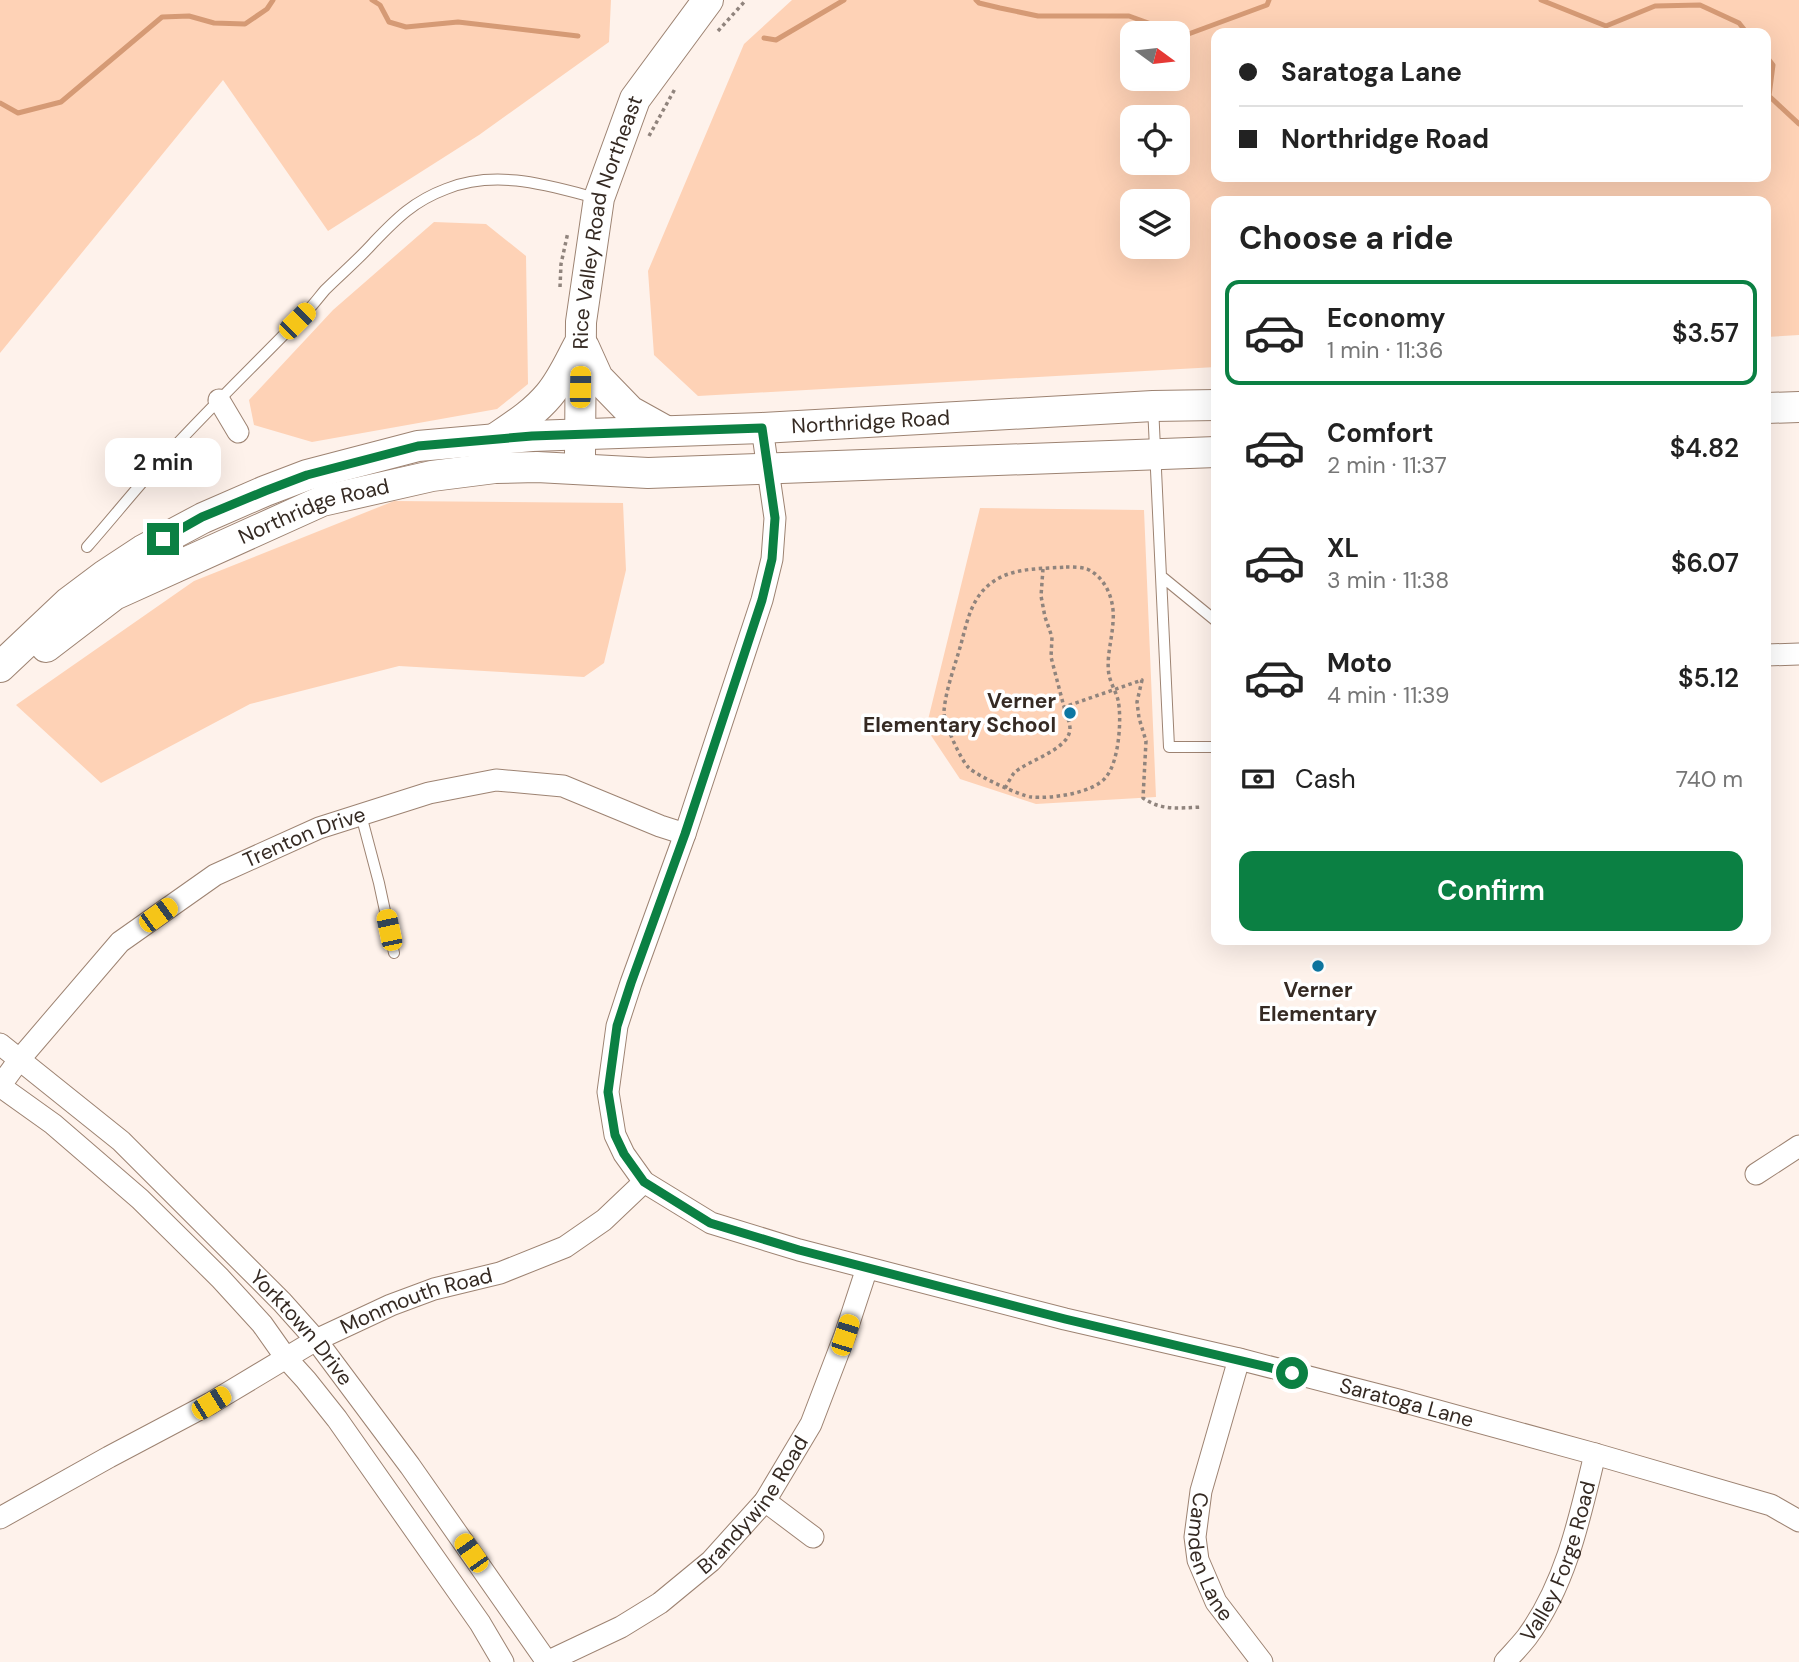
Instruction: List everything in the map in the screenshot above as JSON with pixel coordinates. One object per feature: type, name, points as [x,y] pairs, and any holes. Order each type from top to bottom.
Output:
[{"type":"main road","name":"Rice Valley Road Northeast","points":[[580,469],[581,322],[599,198],[635,99],[708,0]]},
{"type":"main road","points":[[581,340],[598,377],[630,411],[666,432]]},
{"type":"main road","points":[[494,439],[526,418],[549,395],[581,340]]},
{"type":"main road","name":"Northridge Road","points":[[0,685],[46,636],[69,602],[143,550],[202,517],[307,475],[418,446],[532,436],[762,428],[1211,405]]},
{"type":"main road","points":[[1771,408],[1799,407]]},
{"type":"main road","name":"Northridge Road","points":[[0,667],[114,595],[322,501],[444,475],[495,468],[537,467],[648,473],[1211,452]]},
{"type":"street","points":[[219,400],[238,432]]},
{"type":"street","name":"Saratoga Lane","points":[[762,428],[775,518],[772,559],[762,600],[685,834],[617,1026],[608,1092],[615,1135],[624,1154],[644,1182],[710,1223],[799,1250],[1065,1319],[1239,1359],[1595,1454],[1771,1505],[1799,1521]]},
{"type":"street","points":[[1771,655],[1799,654]]},
{"type":"street","name":"Trenton Drive","points":[[0,1086],[120,942],[215,875],[298,836],[429,793],[496,780],[563,786],[685,834]]},
{"type":"street","name":"Yorktown Drive","points":[[0,1044],[121,1141],[282,1302],[316,1340],[403,1455],[547,1662]]},
{"type":"street","name":"Yorktown Drive","points":[[0,1086],[53,1124],[140,1199],[229,1287],[262,1324],[286,1358],[337,1419],[480,1623],[503,1662]]},
{"type":"street","points":[[1756,1174],[1799,1146]]},
{"type":"street","name":"Monmouth Road","points":[[0,1518],[211,1403],[316,1340],[423,1293],[500,1273],[565,1247],[604,1220],[644,1182]]},
{"type":"street","name":"Brandywine Road","points":[[547,1662],[621,1627],[660,1603],[711,1561],[765,1501],[811,1424],[867,1268]]},
{"type":"street","name":"Camden Lane","points":[[1239,1359],[1201,1492],[1195,1537],[1198,1560],[1216,1602],[1262,1662]]},
{"type":"street","name":"Valley Forge Road","points":[[1505,1662],[1527,1637],[1551,1597],[1569,1553],[1595,1454]]},
{"type":"street","points":[[765,1501],[813,1538]]},
{"type":"lane","points":[[87,547],[153,469],[325,290],[407,210],[447,189],[491,180],[538,182],[599,198]]},
{"type":"lane","points":[[1153,406],[1169,747],[1211,747]]},
{"type":"lane","points":[[1161,576],[1211,617]]},
{"type":"lane","points":[[361,815],[394,953]]},
{"type":"path","points":[[713,36],[746,0]]},
{"type":"path","points":[[648,138],[676,86]]},
{"type":"path","points":[[1066,567],[1086,568],[1101,578],[1109,592],[1114,620],[1109,675],[1114,690],[1118,700],[1120,724],[1118,743],[1107,777],[1088,790],[1058,795],[1031,797],[1005,788],[968,768],[953,740],[944,714],[950,681],[973,603],[989,584],[1007,573],[1066,567]]},
{"type":"path","points":[[1005,788],[1013,775],[1026,764],[1056,748],[1068,736],[1070,726],[1051,657],[1052,637],[1041,596],[1042,569]]},
{"type":"path","points":[[1064,707],[1142,680],[1137,702],[1146,741],[1143,798],[1155,807],[1202,807]]},
{"type":"shaded area","points":[[0,0],[611,0],[609,42],[479,135],[328,231],[223,80],[0,353]]},
{"type":"shaded area","points":[[792,0],[1799,0],[1799,335],[1771,337],[1771,196],[1211,196],[1211,367],[698,396],[654,355],[648,271],[744,44]]},
{"type":"shaded area","points":[[434,222],[486,224],[526,256],[528,384],[497,409],[312,442],[254,425],[249,400],[333,310]]},
{"type":"shaded area","points":[[394,501],[623,503],[626,570],[604,663],[584,677],[399,666],[250,704],[101,783],[16,705],[194,581]]},
{"type":"shaded area","points":[[980,508],[1144,510],[1156,797],[1036,804],[960,779],[926,728]]},
{"type":"waterway","points":[[0,103],[18,113],[61,102],[162,17],[189,16],[214,23],[245,24],[267,9],[273,0]]},
{"type":"waterway","points":[[372,0],[380,5],[389,22],[406,27],[458,22],[578,36]]},
{"type":"waterway","points":[[764,38],[776,40],[844,0]]},
{"type":"waterway","points":[[976,0],[979,3],[1038,16],[1129,16],[1143,21]]},
{"type":"waterway","points":[[1190,33],[1267,5],[1269,0]]},
{"type":"waterway","points":[[1541,0],[1606,26],[1655,6],[1700,5],[1739,23],[1743,28]]},
{"type":"waterway","points":[[1771,62],[1771,80]]},
{"type":"waterway","points":[[1771,98],[1799,124]]},
{"type":"place","name":"Verner Elementary School","points":[[1070,713]]},
{"type":"place","name":"Verner Elementary","points":[[1318,966]]},
{"type":"route","points":[[163,539],[202,517],[307,475],[418,446],[532,436],[762,428],[775,518],[772,559],[762,600],[685,834],[617,1026],[608,1092],[615,1135],[624,1154],[644,1182],[710,1223],[799,1250],[1065,1319],[1292,1373]]}]
